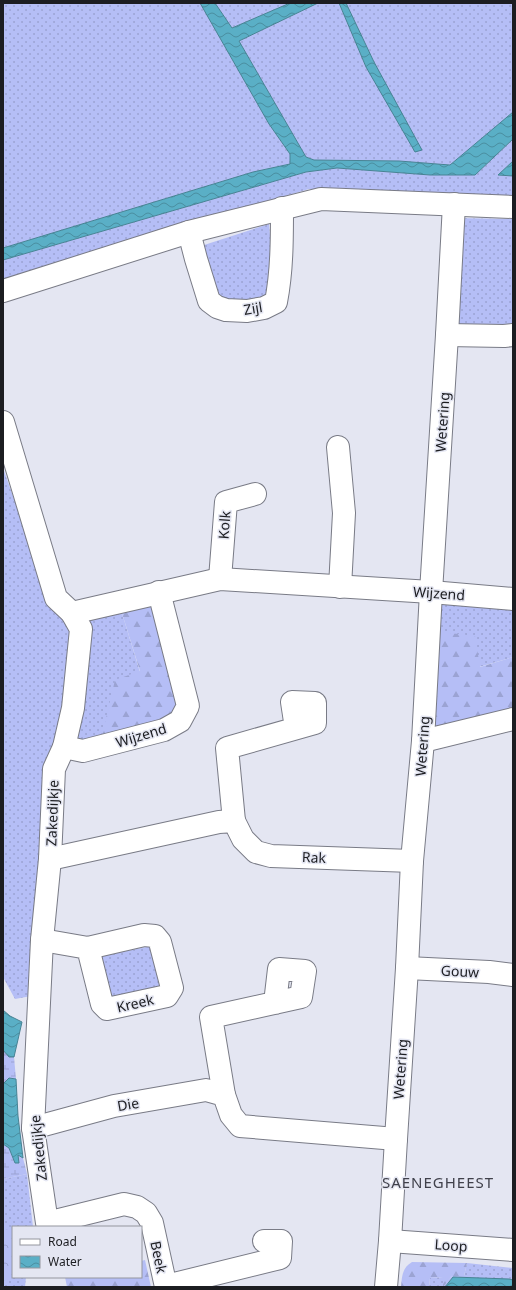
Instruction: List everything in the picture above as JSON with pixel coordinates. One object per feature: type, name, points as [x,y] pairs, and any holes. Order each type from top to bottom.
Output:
[{"type":"street","points":[[3,291],[189,232],[321,199],[513,207]]},
{"type":"street","name":"Wetering","points":[[386,1287],[407,968],[412,861],[423,741],[454,204]]},
{"type":"street","name":"Zijl","points":[[189,232],[209,301],[217,307],[226,310],[247,311],[264,308],[276,302],[282,250],[282,208]]},
{"type":"street","points":[[447,335],[513,335]]},
{"type":"street","name":"Zakedijkje","points":[[3,422],[56,598],[72,613],[80,629],[73,708],[64,747],[54,769],[50,859],[42,940],[33,1128],[47,1223]]},
{"type":"street","points":[[338,447],[344,513],[340,587]]},
{"type":"street","name":"Kolk","points":[[220,579],[226,502],[255,494]]},
{"type":"street","name":"Wijzend","points":[[72,613],[220,579],[431,592],[513,599]]},
{"type":"street","name":"Wijzend","points":[[64,747],[83,751],[164,730],[180,721],[188,706],[159,592]]},
{"type":"street","points":[[423,741],[513,720]]},
{"type":"street","name":"Rak","points":[[296,728],[227,748],[234,821],[243,839],[256,852],[271,856],[412,861]]},
{"type":"street","points":[[50,859],[219,822],[234,821]]},
{"type":"street","points":[[42,940],[88,948]]},
{"type":"street","name":"Gouw","points":[[407,968],[489,972],[513,975]]},
{"type":"street","points":[[275,1003],[211,1017],[224,1095],[230,1115],[240,1126],[396,1139]]},
{"type":"street","name":"Die","points":[[33,1128],[114,1106],[206,1090],[224,1095]]},
{"type":"street","name":"Beek","points":[[47,1223],[124,1204],[137,1207],[146,1213],[152,1223],[166,1287],[280,1258],[281,1241],[264,1241]]},
{"type":"street","name":"Loop","points":[[390,1242],[513,1250]]},
{"type":"green space","points":[[3,3],[200,3],[269,124],[290,154],[290,164],[253,172],[3,248]]},
{"type":"green space","points":[[215,3],[290,3],[232,28]]},
{"type":"green space","points":[[318,3],[339,3],[366,67],[374,62],[346,3],[513,3],[513,112],[450,165],[399,161],[314,160],[306,157],[239,41]]},
{"type":"green space","points":[[513,139],[513,161],[498,175],[513,176],[513,202],[309,189],[3,279],[3,260],[306,172],[337,168],[430,175],[475,175]]},
{"type":"green space","points":[[455,218],[513,219],[513,326],[453,328]]},
{"type":"green space","points":[[269,224],[272,277],[269,290],[263,297],[258,299],[219,299],[201,246]]},
{"type":"green space","points":[[3,468],[52,606],[70,628],[31,996],[15,999],[3,977]]},
{"type":"green space","points":[[153,602],[182,718],[100,744],[115,680],[140,671],[121,610]]},
{"type":"green space","points":[[442,603],[513,607],[513,657],[479,667],[433,631]]},
{"type":"green space","points":[[121,610],[140,672],[100,744],[74,744],[87,619]]},
{"type":"green space","points":[[433,631],[475,636],[480,667],[513,657],[513,714],[428,733]]},
{"type":"green space","points":[[151,946],[161,982],[156,994],[112,1003],[98,957]]},
{"type":"green space","points":[[3,1050],[9,1057],[14,1057],[16,1079],[9,1078],[3,1084]]},
{"type":"green space","points":[[3,1144],[9,1148],[15,1163],[18,1155],[23,1158],[27,1174],[3,1179]]},
{"type":"green space","points":[[27,1174],[33,1226],[12,1226],[12,1278],[26,1278],[25,1287],[3,1287],[3,1179]]},
{"type":"green space","points":[[3,1228],[12,1232],[13,1278],[3,1281]]},
{"type":"green space","points":[[145,1260],[151,1287],[67,1287],[65,1278],[142,1278],[142,1261]]},
{"type":"green space","points":[[412,1262],[467,1263],[464,1276],[452,1276],[443,1287],[443,1277],[430,1278],[429,1287],[401,1287],[404,1270]]},
{"type":"green space","points":[[467,1263],[513,1268],[513,1280],[453,1277],[445,1287],[429,1287],[430,1278],[443,1277],[443,1286],[452,1276],[464,1276]]},
{"type":"water","points":[[200,3],[215,3],[232,28],[290,3],[318,3],[239,41],[306,157],[314,160],[399,161],[450,165],[513,112],[513,139],[475,175],[430,175],[337,168],[306,172],[3,260],[3,248],[253,172],[290,164],[290,154],[269,124]]},
{"type":"water","points":[[339,3],[346,3],[374,62],[422,150],[415,152],[366,67]]},
{"type":"water","points":[[513,161],[513,176],[498,175]]},
{"type":"water","points":[[3,1010],[10,1016],[22,1022],[14,1057],[9,1057],[3,1050]]},
{"type":"water","points":[[9,1078],[16,1079],[18,1116],[23,1158],[18,1155],[19,1163],[15,1163],[9,1148],[3,1144],[3,1084]]},
{"type":"water","points":[[453,1277],[509,1279],[513,1280],[513,1287],[445,1287]]},
{"type":"district","name":"SAENEGHEEST","points":[[438,1182]]}]
